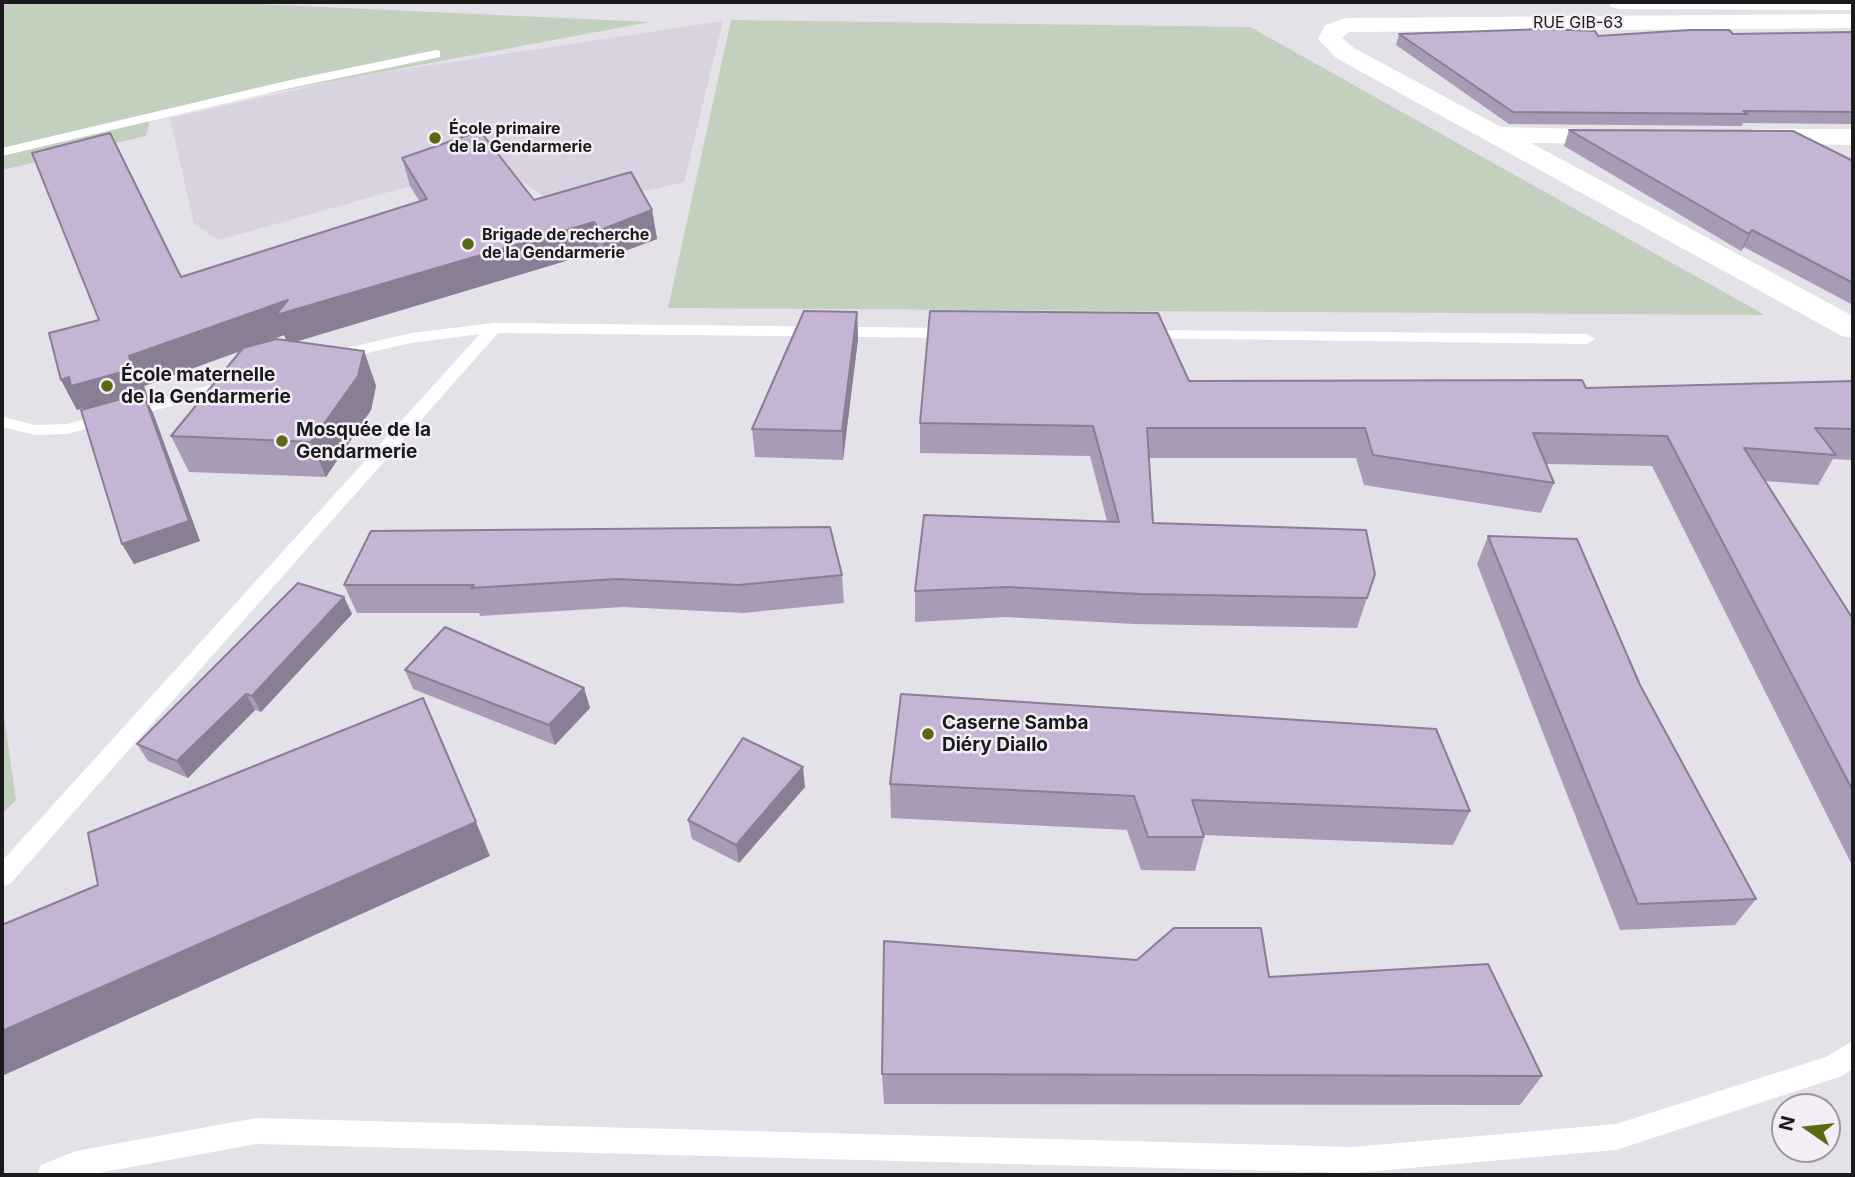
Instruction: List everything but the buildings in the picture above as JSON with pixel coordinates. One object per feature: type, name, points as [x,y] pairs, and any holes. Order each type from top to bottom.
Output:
[{"type":"main road","points":[[1619,2],[1853,3]]},
{"type":"main road","name":"RUE GIB-63","points":[[1497,135],[1346,53],[1330,39],[1333,30],[1346,25],[1853,21]]},
{"type":"main road","points":[[1497,135],[1645,136]]},
{"type":"main road","points":[[1497,135],[1853,329]]},
{"type":"main road","points":[[1726,137],[1853,137]]},
{"type":"main road","points":[[1793,137],[1853,165]]},
{"type":"lane","points":[[2,152],[286,85],[436,54]]},
{"type":"lane","points":[[2,877],[494,328]]},
{"type":"lane","points":[[308,363],[387,341],[447,331],[494,328],[965,333]]},
{"type":"lane","points":[[1131,334],[1587,339]]},
{"type":"lane","points":[[2,422],[35,430],[67,429],[255,377]]},
{"type":"lane","points":[[51,1175],[76,1164],[256,1131],[1353,1160],[1616,1137],[1833,1067],[1853,1053]]},
{"type":"shaded area","name":"École primaire de la Gendarmerie","points":[[723,21],[684,182],[598,202],[551,201],[487,158],[410,186],[219,240],[194,224],[170,118],[353,77]]},
{"type":"green space","points":[[2,2],[215,2],[650,22],[151,115],[146,136],[2,170]]},
{"type":"green space","points":[[731,20],[1250,27],[1765,315],[668,308]]},
{"type":"green space","points":[[2,702],[16,800],[2,814]]},
{"type":"place","name":"École primaire de la Gendarmerie","points":[[435,138]]},
{"type":"place","name":"Brigade de recherche de la Gendarmerie","points":[[468,244]]},
{"type":"place","name":"École maternelle de la Gendarmerie","points":[[107,386]]},
{"type":"place","name":"Mosquée de la Gendarmerie","points":[[282,441]]},
{"type":"place","name":"Caserne Samba Diéry Diallo","points":[[928,734]]}]
